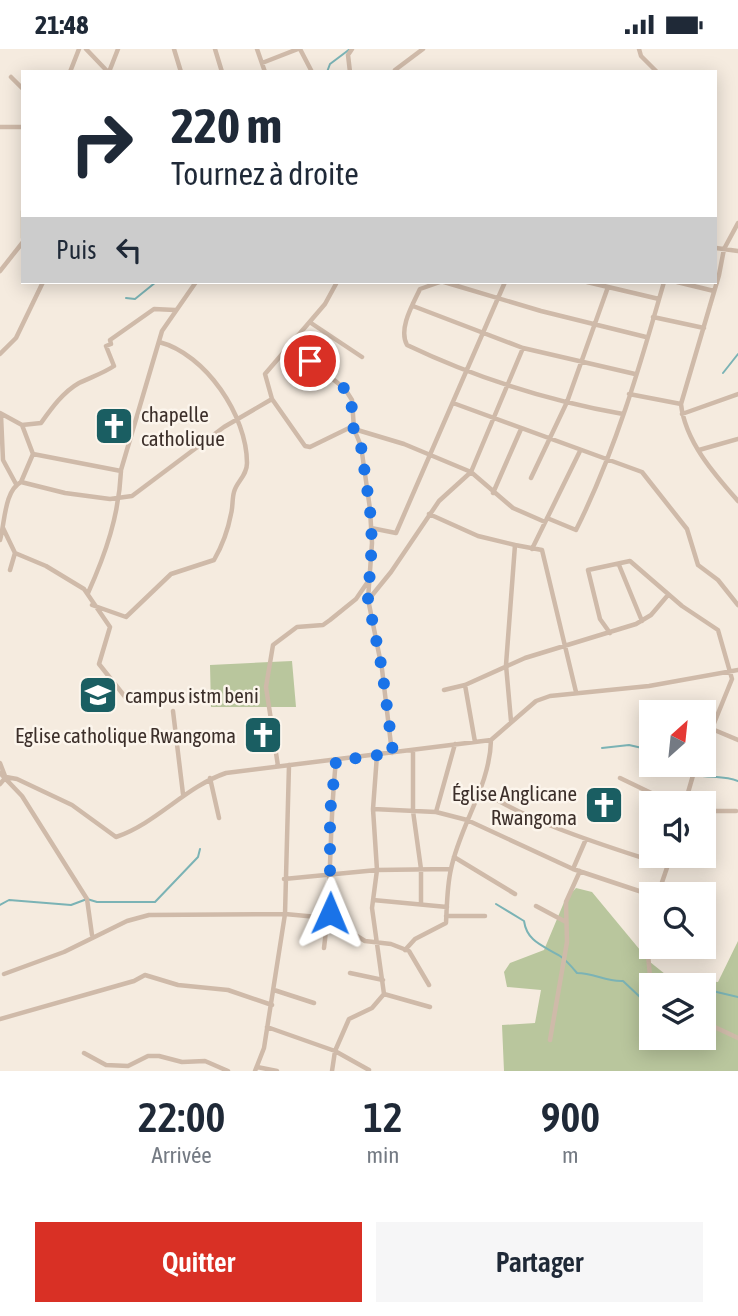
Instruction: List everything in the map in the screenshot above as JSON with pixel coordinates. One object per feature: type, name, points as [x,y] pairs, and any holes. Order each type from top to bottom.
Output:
[{"type":"street","points":[[71,70],[79,49]]},
{"type":"street","points":[[86,49],[106,70]]},
{"type":"street","points":[[109,70],[118,49]]},
{"type":"street","points":[[174,49],[180,70]]},
{"type":"street","points":[[215,49],[221,70]]},
{"type":"street","points":[[257,49],[264,70]]},
{"type":"street","points":[[262,63],[299,49],[311,70]]},
{"type":"street","points":[[351,70],[348,55],[352,49]]},
{"type":"street","points":[[395,70],[423,49]]},
{"type":"street","points":[[639,49],[641,56],[655,70]]},
{"type":"street","points":[[11,77],[21,87]]},
{"type":"street","points":[[0,127],[21,127]]},
{"type":"street","points":[[717,278],[724,249],[738,223]]},
{"type":"street","points":[[0,271],[21,243]]},
{"type":"street","points":[[717,248],[738,251]]},
{"type":"street","points":[[0,354],[16,338],[42,284]]},
{"type":"street","points":[[88,593],[111,534],[120,499],[121,471],[162,331],[194,284]]},
{"type":"street","points":[[336,284],[311,323],[265,370],[272,399],[307,447],[343,430],[354,429],[429,454],[471,473],[481,478],[493,493],[513,508],[576,530],[609,461],[663,284]]},
{"type":"street","points":[[436,284],[421,289],[403,339],[407,345],[467,370],[510,384],[567,402],[623,414]]},
{"type":"street","points":[[448,284],[646,337]]},
{"type":"street","points":[[371,528],[396,533],[504,284]]},
{"type":"street","points":[[595,284],[659,299]]},
{"type":"street","points":[[685,284],[714,291]]},
{"type":"street","points":[[716,284],[681,404],[682,414],[699,450],[738,501]]},
{"type":"street","points":[[531,478],[567,402],[608,287]]},
{"type":"street","points":[[413,306],[523,348],[635,374]]},
{"type":"street","points":[[1,414],[22,425],[41,423],[57,401],[79,383],[99,376],[114,366],[106,346],[111,344],[110,340],[154,309],[175,310]]},
{"type":"street","points":[[653,317],[704,328]]},
{"type":"street","points":[[311,323],[362,357]]},
{"type":"street","points":[[92,605],[124,617],[171,574],[214,560],[231,516],[234,491],[245,475],[244,438],[237,420],[200,366],[181,349],[159,342]]},
{"type":"street","points":[[289,343],[345,389],[352,401],[354,429],[361,446],[371,528],[368,599],[382,669],[393,753]]},
{"type":"street","points":[[368,599],[391,572],[439,501],[471,473],[523,348]]},
{"type":"street","points":[[629,394],[681,404]]},
{"type":"street","points":[[682,414],[738,394]]},
{"type":"street","points":[[1,414],[3,460],[18,483],[65,493],[120,499],[143,490],[210,437],[272,399]]},
{"type":"street","points":[[453,403],[642,472],[687,529],[698,565],[718,580],[738,604]]},
{"type":"street","points":[[0,540],[9,499],[33,454],[22,425]]},
{"type":"street","points":[[493,493],[521,429]]},
{"type":"street","points":[[699,450],[738,439]]},
{"type":"street","points":[[532,549],[580,451]]},
{"type":"street","points":[[33,454],[121,471]]},
{"type":"street","points":[[429,514],[478,536],[542,550],[576,692]]},
{"type":"street","points":[[3,528],[15,553],[46,566],[88,593],[92,605],[105,617],[110,627],[99,664],[127,698]]},
{"type":"street","points":[[511,722],[506,666],[515,545]]},
{"type":"street","points":[[10,570],[15,553]]},
{"type":"street","points":[[610,633],[600,619],[588,570],[630,561],[668,594],[718,630],[732,679],[716,719]]},
{"type":"street","points":[[618,565],[642,621]]},
{"type":"street","points":[[278,766],[266,687],[273,645],[297,627],[323,625],[356,599],[368,582]]},
{"type":"street","points":[[444,690],[465,685],[506,666],[642,621],[668,594]]},
{"type":"street","points":[[6,777],[17,779],[72,805],[116,837],[132,831],[183,794],[211,779],[244,769],[336,761],[491,740],[536,701],[576,692],[649,686],[738,670]]},
{"type":"street","points":[[465,685],[475,742]]},
{"type":"street","points":[[173,712],[183,794]]},
{"type":"street","points":[[716,731],[738,740]]},
{"type":"street","points":[[405,950],[415,939],[446,923],[451,869],[491,757],[491,740]]},
{"type":"street","points":[[436,812],[455,744]]},
{"type":"street","points":[[413,750],[413,811],[421,869],[421,904]]},
{"type":"street","points":[[332,1071],[335,1051],[349,1019],[372,1008],[384,995],[373,900],[377,870],[373,810],[377,755]]},
{"type":"street","points":[[324,948],[331,876],[330,813],[336,761]]},
{"type":"street","points":[[0,763],[6,777]]},
{"type":"street","points":[[277,1071],[256,1069],[264,1048],[285,915],[289,765]]},
{"type":"street","points":[[0,773],[22,796],[87,899],[92,935]]},
{"type":"street","points":[[0,784],[6,777]]},
{"type":"street","points":[[620,778],[647,791]]},
{"type":"street","points":[[211,779],[219,818]]},
{"type":"street","points":[[480,790],[504,805],[586,839],[639,857]]},
{"type":"street","points":[[373,810],[436,812],[467,820],[573,869],[639,891]]},
{"type":"street","points":[[716,811],[736,811]]},
{"type":"street","points":[[573,869],[586,839]]},
{"type":"street","points":[[454,857],[515,894]]},
{"type":"street","points":[[284,879],[377,870],[451,869]]},
{"type":"street","points":[[550,1040],[567,942],[566,902],[580,871]]},
{"type":"street","points":[[373,900],[447,907]]},
{"type":"street","points":[[536,906],[566,922]]},
{"type":"street","points":[[4,974],[64,952],[92,935],[149,915],[285,915],[328,919],[365,941],[377,940],[405,950],[415,958],[429,985]]},
{"type":"street","points":[[446,916],[485,916]]},
{"type":"street","points":[[350,973],[384,980]]},
{"type":"street","points":[[0,1020],[145,975],[178,985],[228,990],[272,1005]]},
{"type":"street","points":[[274,991],[314,1003]]},
{"type":"street","points":[[384,995],[430,1007]]},
{"type":"street","points":[[267,1027],[335,1051],[369,1070]]},
{"type":"street","points":[[716,1028],[738,1038]]},
{"type":"street","points":[[83,1053],[106,1065],[128,1066],[148,1056],[159,1056],[182,1062],[205,1061],[228,1071]]},
{"type":"street","points":[[102,1071],[106,1065]]},
{"type":"street","points":[[204,1069],[210,1065]]},
{"type":"green space","points":[[292,661],[296,707],[211,707],[210,665]]},
{"type":"green space","points":[[576,888],[592,892],[639,949],[639,959],[648,959],[664,973],[639,973],[639,1050],[716,1050],[716,982],[738,941],[738,1071],[504,1071],[502,1025],[535,1023],[541,990],[507,987],[504,972],[510,963],[544,950],[565,900]]},
{"type":"waterway","points":[[328,70],[330,64],[350,49]]},
{"type":"waterway","points":[[126,298],[135,299],[154,284]]},
{"type":"waterway","points":[[723,373],[738,354]]},
{"type":"waterway","points":[[602,748],[629,745],[639,747]]},
{"type":"waterway","points":[[715,777],[738,781]]},
{"type":"waterway","points":[[0,905],[9,900],[71,905],[87,899],[97,902],[155,902],[198,857],[200,849]]},
{"type":"waterway","points":[[496,904],[524,921],[532,939],[562,958],[577,973],[623,981],[639,996]]},
{"type":"waterway","points":[[716,992],[738,997]]},
{"type":"place","name":"chapelle catholique","points":[[114,426]]},
{"type":"place","name":"campus istm beni","points":[[98,695]]},
{"type":"place","name":"Eglise catholique Rwangoma","points":[[263,735]]},
{"type":"place","name":"Église Anglicane Rwangoma","points":[[604,805]]},
{"type":"route","points":[[310,361],[345,389],[352,401],[351,422],[361,446],[370,509],[372,543],[368,569],[368,599],[373,635],[382,669],[393,753],[336,761],[330,813],[330,913]]}]
